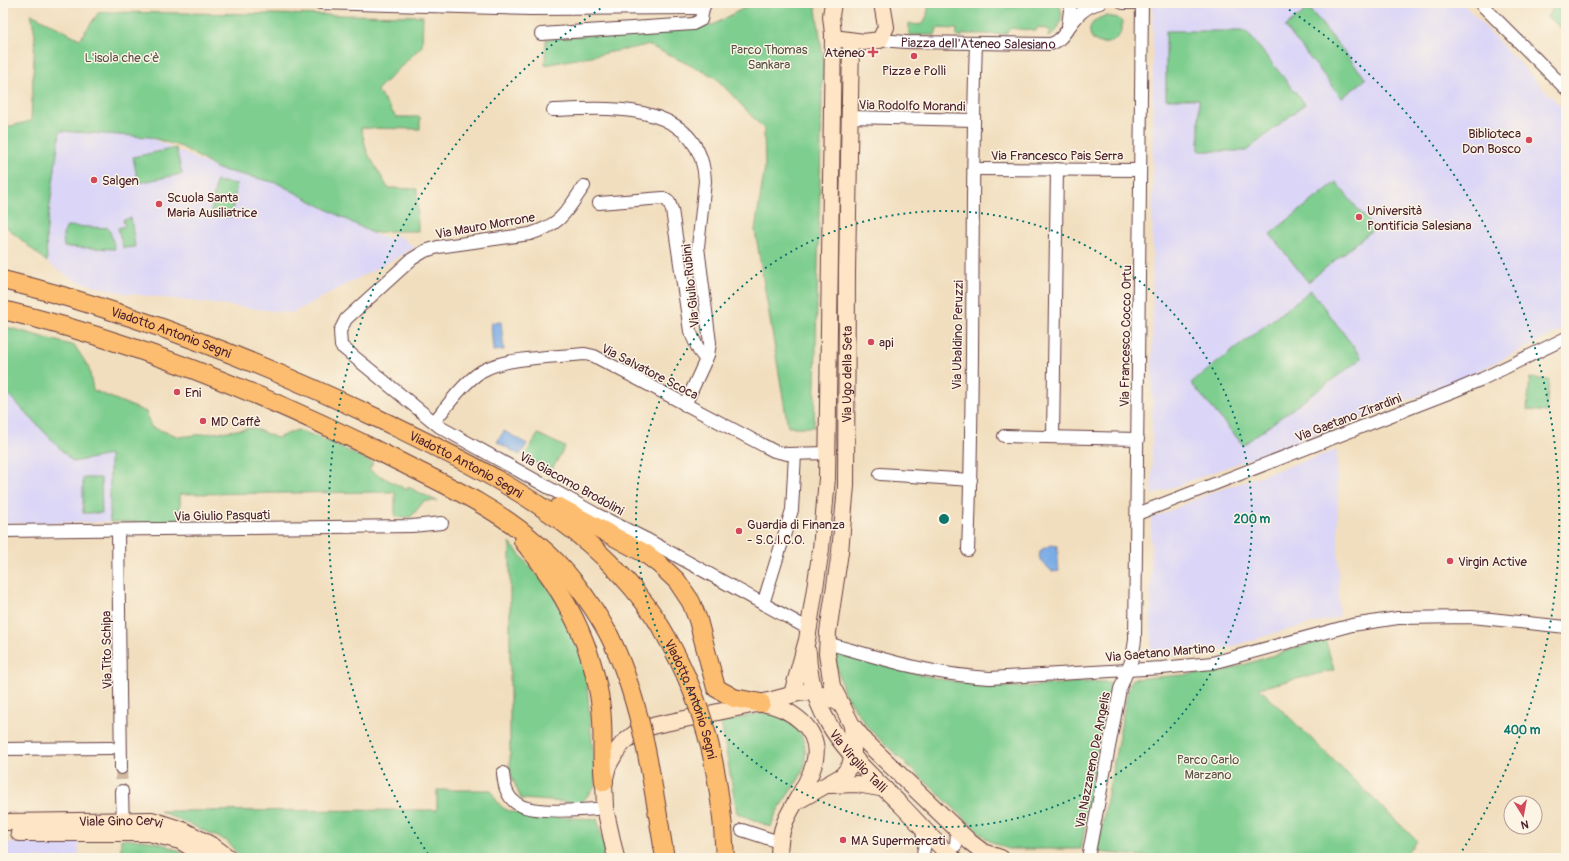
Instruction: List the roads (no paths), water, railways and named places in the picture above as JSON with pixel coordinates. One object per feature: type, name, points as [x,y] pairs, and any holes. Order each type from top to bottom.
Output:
[{"type":"main road","name":"Viadotto Antonio Segni","points":[[3,280],[132,317],[252,362],[313,388],[395,427],[506,485],[550,512],[577,532],[623,576],[656,619],[671,643],[686,673],[705,726],[718,789],[725,858]]},
{"type":"main road","name":"Viadotto Antonio Segni","points":[[3,310],[125,345],[228,382],[354,438],[441,483],[504,519],[536,542],[565,570],[588,601],[609,635],[626,673],[639,717],[665,858]]},
{"type":"main road","points":[[506,485],[561,508],[639,550],[659,564],[677,581],[690,602],[702,633],[716,688],[734,698],[761,703]]},
{"type":"main road","points":[[504,519],[526,545],[560,595],[578,626],[586,646],[595,672],[601,708],[604,782]]},
{"type":"street","points":[[320,3],[530,9],[705,5],[700,20],[693,24],[541,34]]},
{"type":"street","points":[[833,3],[831,19],[833,34]]},
{"type":"street","name":"Piazza dell'Ateneo Salesiano","points":[[880,40],[885,32],[886,22],[882,3]]},
{"type":"street","name":"Piazza dell'Ateneo Salesiano","points":[[1068,26],[1071,3]]},
{"type":"street","name":"Piazza dell'Ateneo Salesiano","points":[[833,34],[839,38],[851,41],[880,40],[976,44],[1050,44],[1059,40],[1068,26],[1083,10],[1100,3]]},
{"type":"street","points":[[1123,3],[1142,3]]},
{"type":"street","name":"Via Francesco Cocco Ortu","points":[[1128,669],[1133,654],[1135,640],[1142,3]]},
{"type":"street","points":[[1480,3],[1566,90]]},
{"type":"street","name":"Via Ugo della Seta","points":[[808,634],[821,549],[827,478],[833,34]]},
{"type":"street","name":"Via Ugo della Seta","points":[[841,704],[829,678],[827,642],[840,552],[846,486],[851,41]]},
{"type":"street","name":"Via Ubaldino Peruzzi","points":[[968,550],[971,480],[976,44]]},
{"type":"street","name":"Via Giulio Rubini","points":[[553,110],[613,108],[645,113],[658,117],[674,125],[687,137],[695,147],[702,162],[705,176],[698,247],[710,343],[706,360],[685,405]]},
{"type":"street","name":"Via Rodolfo Morandi","points":[[849,117],[974,120]]},
{"type":"street","name":"Via Francesco Pais Serra","points":[[974,169],[1140,170]]},
{"type":"street","points":[[1053,437],[1057,169]]},
{"type":"street","name":"Via Mauro Morrone","points":[[339,339],[341,327],[346,319],[421,252],[438,247],[530,234],[542,230],[563,217],[584,186]]},
{"type":"street","points":[[599,203],[663,198],[669,202],[672,210],[690,331],[698,351],[706,360]]},
{"type":"street","name":"Via Gaetano Zirardini","points":[[1137,514],[1459,389],[1566,338]]},
{"type":"street","name":"Via Giacomo Brodolini","points":[[339,339],[341,346],[345,351],[434,422],[596,514],[646,539],[763,604],[808,634]]},
{"type":"street","name":"Via Salvatore Scoca","points":[[434,422],[463,388],[478,374],[488,368],[523,360],[585,354],[594,356],[774,451],[795,454],[827,453]]},
{"type":"street","points":[[1004,436],[1138,439]]},
{"type":"street","points":[[763,604],[792,510],[795,454]]},
{"type":"street","points":[[880,474],[971,480]]},
{"type":"street","name":"Via Giulio Pasquati","points":[[3,531],[118,531],[412,526],[442,523]]},
{"type":"street","name":"Via Tito Schipa","points":[[118,531],[122,768]]},
{"type":"street","name":"Via Gaetano Martino","points":[[827,642],[887,662],[915,668],[975,677],[1048,675],[1162,668],[1212,663],[1352,626],[1398,618],[1472,617],[1566,627]]},
{"type":"street","points":[[792,694],[808,634]]},
{"type":"street","name":"Via Virgilio Talli","points":[[808,634],[809,666],[814,692],[829,725],[853,757],[918,822],[948,857]]},
{"type":"street","name":"Via Nazzareno De Angelis","points":[[1088,858],[1120,689],[1128,669]]},
{"type":"street","points":[[616,858],[605,808],[604,782],[608,766],[616,752],[623,743],[638,731],[652,726],[761,703],[792,694],[814,692],[841,704]]},
{"type":"street","points":[[761,703],[774,705],[792,713],[805,724],[812,738],[816,752],[814,765],[785,822],[779,842],[779,858]]},
{"type":"street","name":"Via Virgilio Talli","points":[[841,704],[852,724],[867,743],[958,831],[983,852],[1002,858]]},
{"type":"street","points":[[796,802],[844,774],[850,766],[853,757],[852,724]]},
{"type":"street","points":[[3,749],[111,748]]},
{"type":"street","points":[[503,773],[506,792],[511,799],[519,805],[568,811],[605,808]]},
{"type":"street","points":[[822,787],[850,783],[885,789]]},
{"type":"street","points":[[122,791],[123,826]]},
{"type":"street","name":"Viale Gino Cervi","points":[[3,834],[123,826],[152,820],[170,825],[198,838],[229,858]]},
{"type":"street","name":"Viale Gino Cervi","points":[[3,822],[123,826],[175,839],[189,845],[208,858]]},
{"type":"street","points":[[918,822],[925,840],[922,858]]},
{"type":"street","points":[[742,830],[779,842]]},
{"type":"street","points":[[948,857],[958,841],[958,831]]},
{"type":"water","points":[[501,322],[504,350],[493,351],[491,323]]},
{"type":"water","points":[[504,431],[527,444],[520,455],[497,442]]},
{"type":"water","points":[[1051,545],[1057,546],[1059,571],[1052,572],[1039,557],[1041,550]]},
{"type":"tunnel","points":[[121,768],[122,791]]},
{"type":"place","name":"Ateneo","points":[[873,52]]},
{"type":"place","name":"Pizza e Polli","points":[[914,56]]},
{"type":"place","name":"Biblioteca Don Bosco","points":[[1529,140]]},
{"type":"place","name":"Salgen","points":[[94,180]]},
{"type":"place","name":"Scuola Santa Maria Ausiliatrice","points":[[159,204]]},
{"type":"place","name":"Università Pontificia Salesiana","points":[[1359,217]]},
{"type":"place","name":"api","points":[[871,342]]},
{"type":"place","name":"Eni","points":[[177,392]]},
{"type":"place","name":"MD Caffè","points":[[203,421]]},
{"type":"place","name":"Guardia di Finanza - S.C.I.C.O.","points":[[739,531]]},
{"type":"place","name":"Virgin Active","points":[[1450,561]]},
{"type":"place","name":"MA Supermercati","points":[[843,840]]},
{"type":"park label","name":"Parco Thomas Sankara","points":[[769,56]]},
{"type":"park label","name":"L'isola che c'è","points":[[122,57]]},
{"type":"park label","name":"Parco Carlo Marzano","points":[[1208,766]]}]
